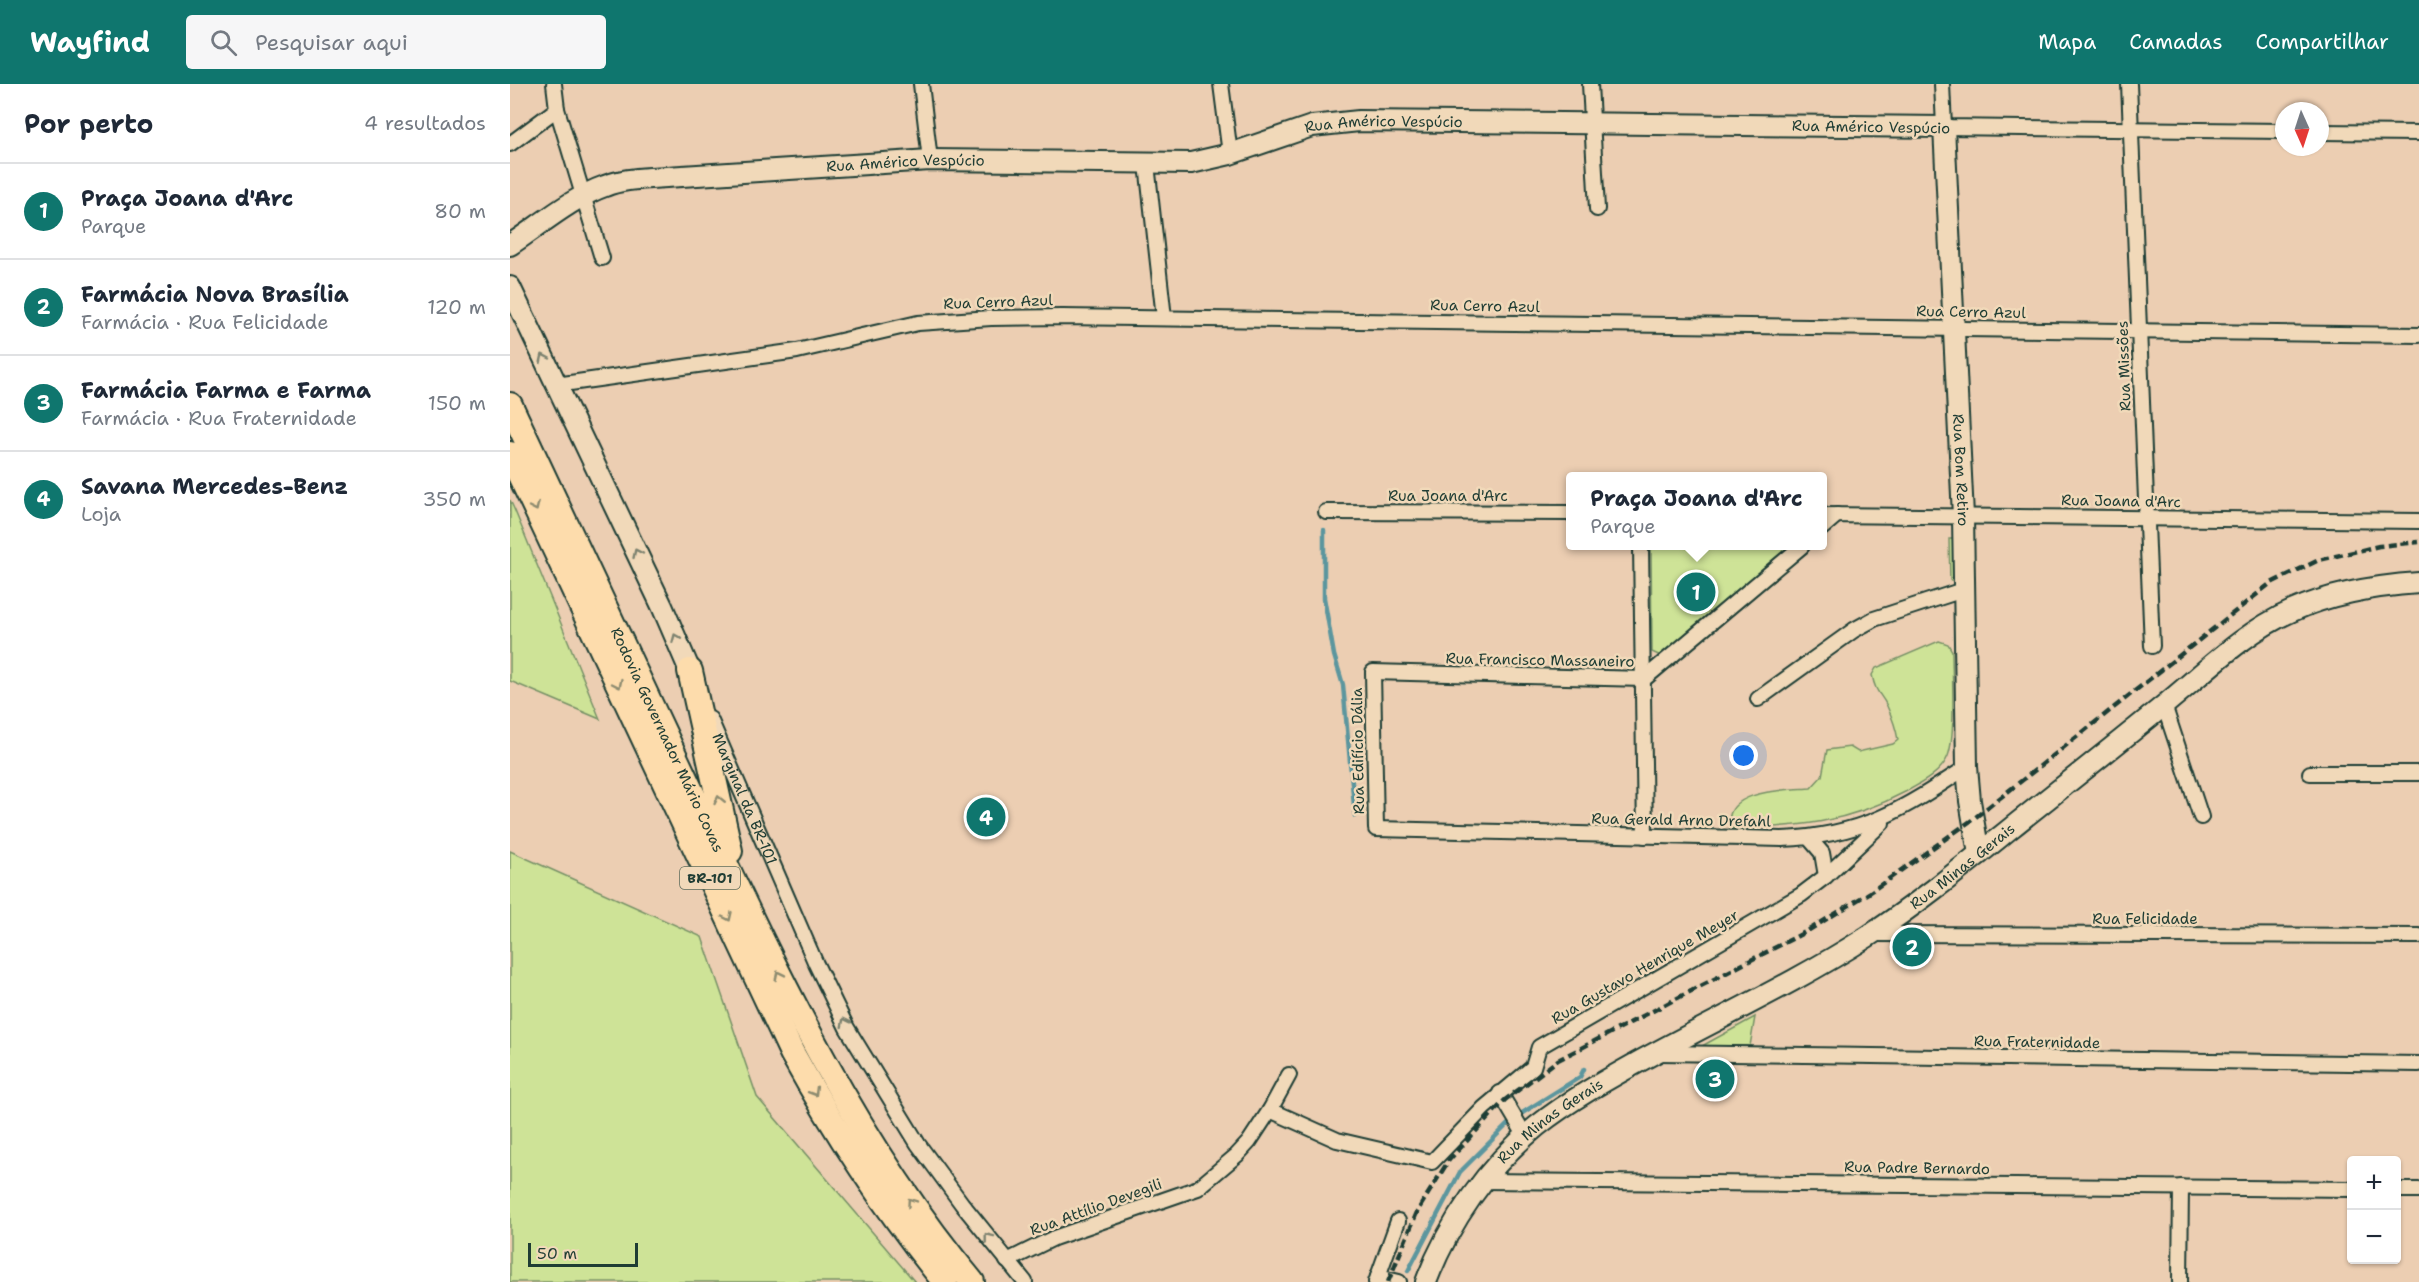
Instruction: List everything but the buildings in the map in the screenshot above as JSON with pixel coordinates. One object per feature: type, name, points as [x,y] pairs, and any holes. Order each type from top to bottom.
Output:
[{"type":"highway","name":"Rodovia Governador Mário Covas","points":[[510,405],[741,898],[807,1033],[850,1108],[912,1203],[972,1282]]},
{"type":"highway","name":"Rodovia Governador Mário Covas","points":[[510,454],[792,1053],[884,1202],[945,1282]]},
{"type":"highway","points":[[690,671],[741,898]]},
{"type":"street","points":[[554,84],[557,109],[602,258]]},
{"type":"street","points":[[921,84],[930,160]]},
{"type":"street","points":[[1221,84],[1230,154]]},
{"type":"street","points":[[1590,84],[1597,209]]},
{"type":"street","name":"Rua Bom Retiro","points":[[1942,84],[1966,589],[1967,767],[1971,810],[1979,854]]},
{"type":"street","name":"Rua Missões","points":[[2129,84],[2152,646]]},
{"type":"street","points":[[510,144],[557,109]]},
{"type":"street","name":"Rua Américo Vespúcio","points":[[510,245],[582,197],[604,186],[624,180],[930,160],[1191,163],[1230,154],[1287,134],[1334,123],[2275,131]]},
{"type":"street","points":[[2329,132],[2419,133]]},
{"type":"street","points":[[1147,164],[1164,318]]},
{"type":"street","name":"Marginal da BR-101","points":[[510,287],[662,606],[811,954],[847,1028],[918,1144],[962,1204],[1025,1282]]},
{"type":"street","name":"Rua Cerro Azul","points":[[556,385],[797,351],[918,323],[1032,317],[2419,335]]},
{"type":"street","name":"Rua Joana d'Arc","points":[[1326,512],[1566,513]]},
{"type":"street","name":"Rua Joana d'Arc","points":[[1827,515],[2419,521]]},
{"type":"street","points":[[1827,524],[1838,515]]},
{"type":"street","points":[[1641,550],[1645,836]]},
{"type":"street","name":"Rua Francisco Massaneiro","points":[[1373,672],[1643,679],[1797,550]]},
{"type":"street","name":"Rua Minas Gerais","points":[[1426,1282],[1449,1231],[1483,1180],[1526,1137],[1591,1088],[1836,957],[1871,934],[1927,895],[1979,854],[2236,645],[2289,612],[2328,597],[2361,590],[2419,583]]},
{"type":"street","points":[[1758,699],[1854,630],[1874,619],[1966,589]]},
{"type":"street","name":"Rua Edifício Dália","points":[[1373,672],[1376,829]]},
{"type":"street","points":[[2164,705],[2201,817]]},
{"type":"street","name":"Rua Gerald Arno Drefahl","points":[[1376,829],[1809,838],[1855,829],[1891,814],[1967,767]]},
{"type":"street","points":[[2310,773],[2419,774]]},
{"type":"street","name":"Rua Gustavo Henrique Meyer","points":[[1270,1110],[1337,1140],[1432,1162],[1500,1093],[1533,1067],[1539,1047],[1801,895],[1826,876],[1891,814]]},
{"type":"street","points":[[1809,838],[1822,853],[1826,876]]},
{"type":"street","name":"Rua Felicidade","points":[[1871,934],[2419,936]]},
{"type":"street","name":"Rua Fraternidade","points":[[1655,1053],[2419,1064]]},
{"type":"street","points":[[1270,1110],[1288,1075]]},
{"type":"street","points":[[1500,1093],[1526,1137]]},
{"type":"street","name":"Rua Attílio Devegili","points":[[1007,1261],[1054,1238],[1198,1188],[1238,1155],[1270,1110]]},
{"type":"street","name":"Rua Padre Bernardo","points":[[1483,1180],[2347,1189]]},
{"type":"street","points":[[2180,1282],[2181,1187]]},
{"type":"street","points":[[2401,1190],[2419,1190]]},
{"type":"street","points":[[1398,1221],[1377,1280],[1399,1282]]},
{"type":"green space","points":[[510,500],[515,511],[600,719],[510,681]]},
{"type":"green space","points":[[1949,539],[1959,539],[1960,580],[1950,580]]},
{"type":"green space","points":[[1651,550],[1791,550],[1663,657],[1652,652]]},
{"type":"green space","points":[[1939,641],[1948,644],[1952,651],[1952,734],[1948,756],[1941,768],[1919,785],[1885,802],[1842,817],[1800,825],[1730,828],[1730,815],[1735,806],[1745,799],[1772,791],[1811,788],[1822,776],[1827,750],[1850,747],[1858,752],[1893,744],[1898,740],[1891,714],[1872,675],[1876,668]]},
{"type":"green space","points":[[510,851],[702,937],[757,1097],[915,1282],[510,1282]]},
{"type":"green space","points":[[1755,1017],[1750,1046],[1702,1046]]},
{"type":"waterway","points":[[1324,530],[1324,598],[1334,655],[1343,685],[1355,816]]},
{"type":"waterway","points":[[1519,1115],[1580,1077],[1584,1069]]},
{"type":"waterway","points":[[1408,1271],[1460,1172],[1509,1123]]},
{"type":"railway","points":[[1388,1282],[1418,1210],[1449,1160],[1505,1100],[1558,1060],[1809,930],[1869,893],[1972,820],[2271,583],[2319,560],[2379,546],[2419,542]]},
{"type":"place","name":"Praça Joana d'Arc","points":[[1696,592]]},
{"type":"place","name":"Savana Mercedes-Benz","points":[[986,817]]},
{"type":"place","name":"Farmácia Nova Brasília","points":[[1912,947]]},
{"type":"place","name":"Farmácia Farma e Farma","points":[[1715,1079]]}]
